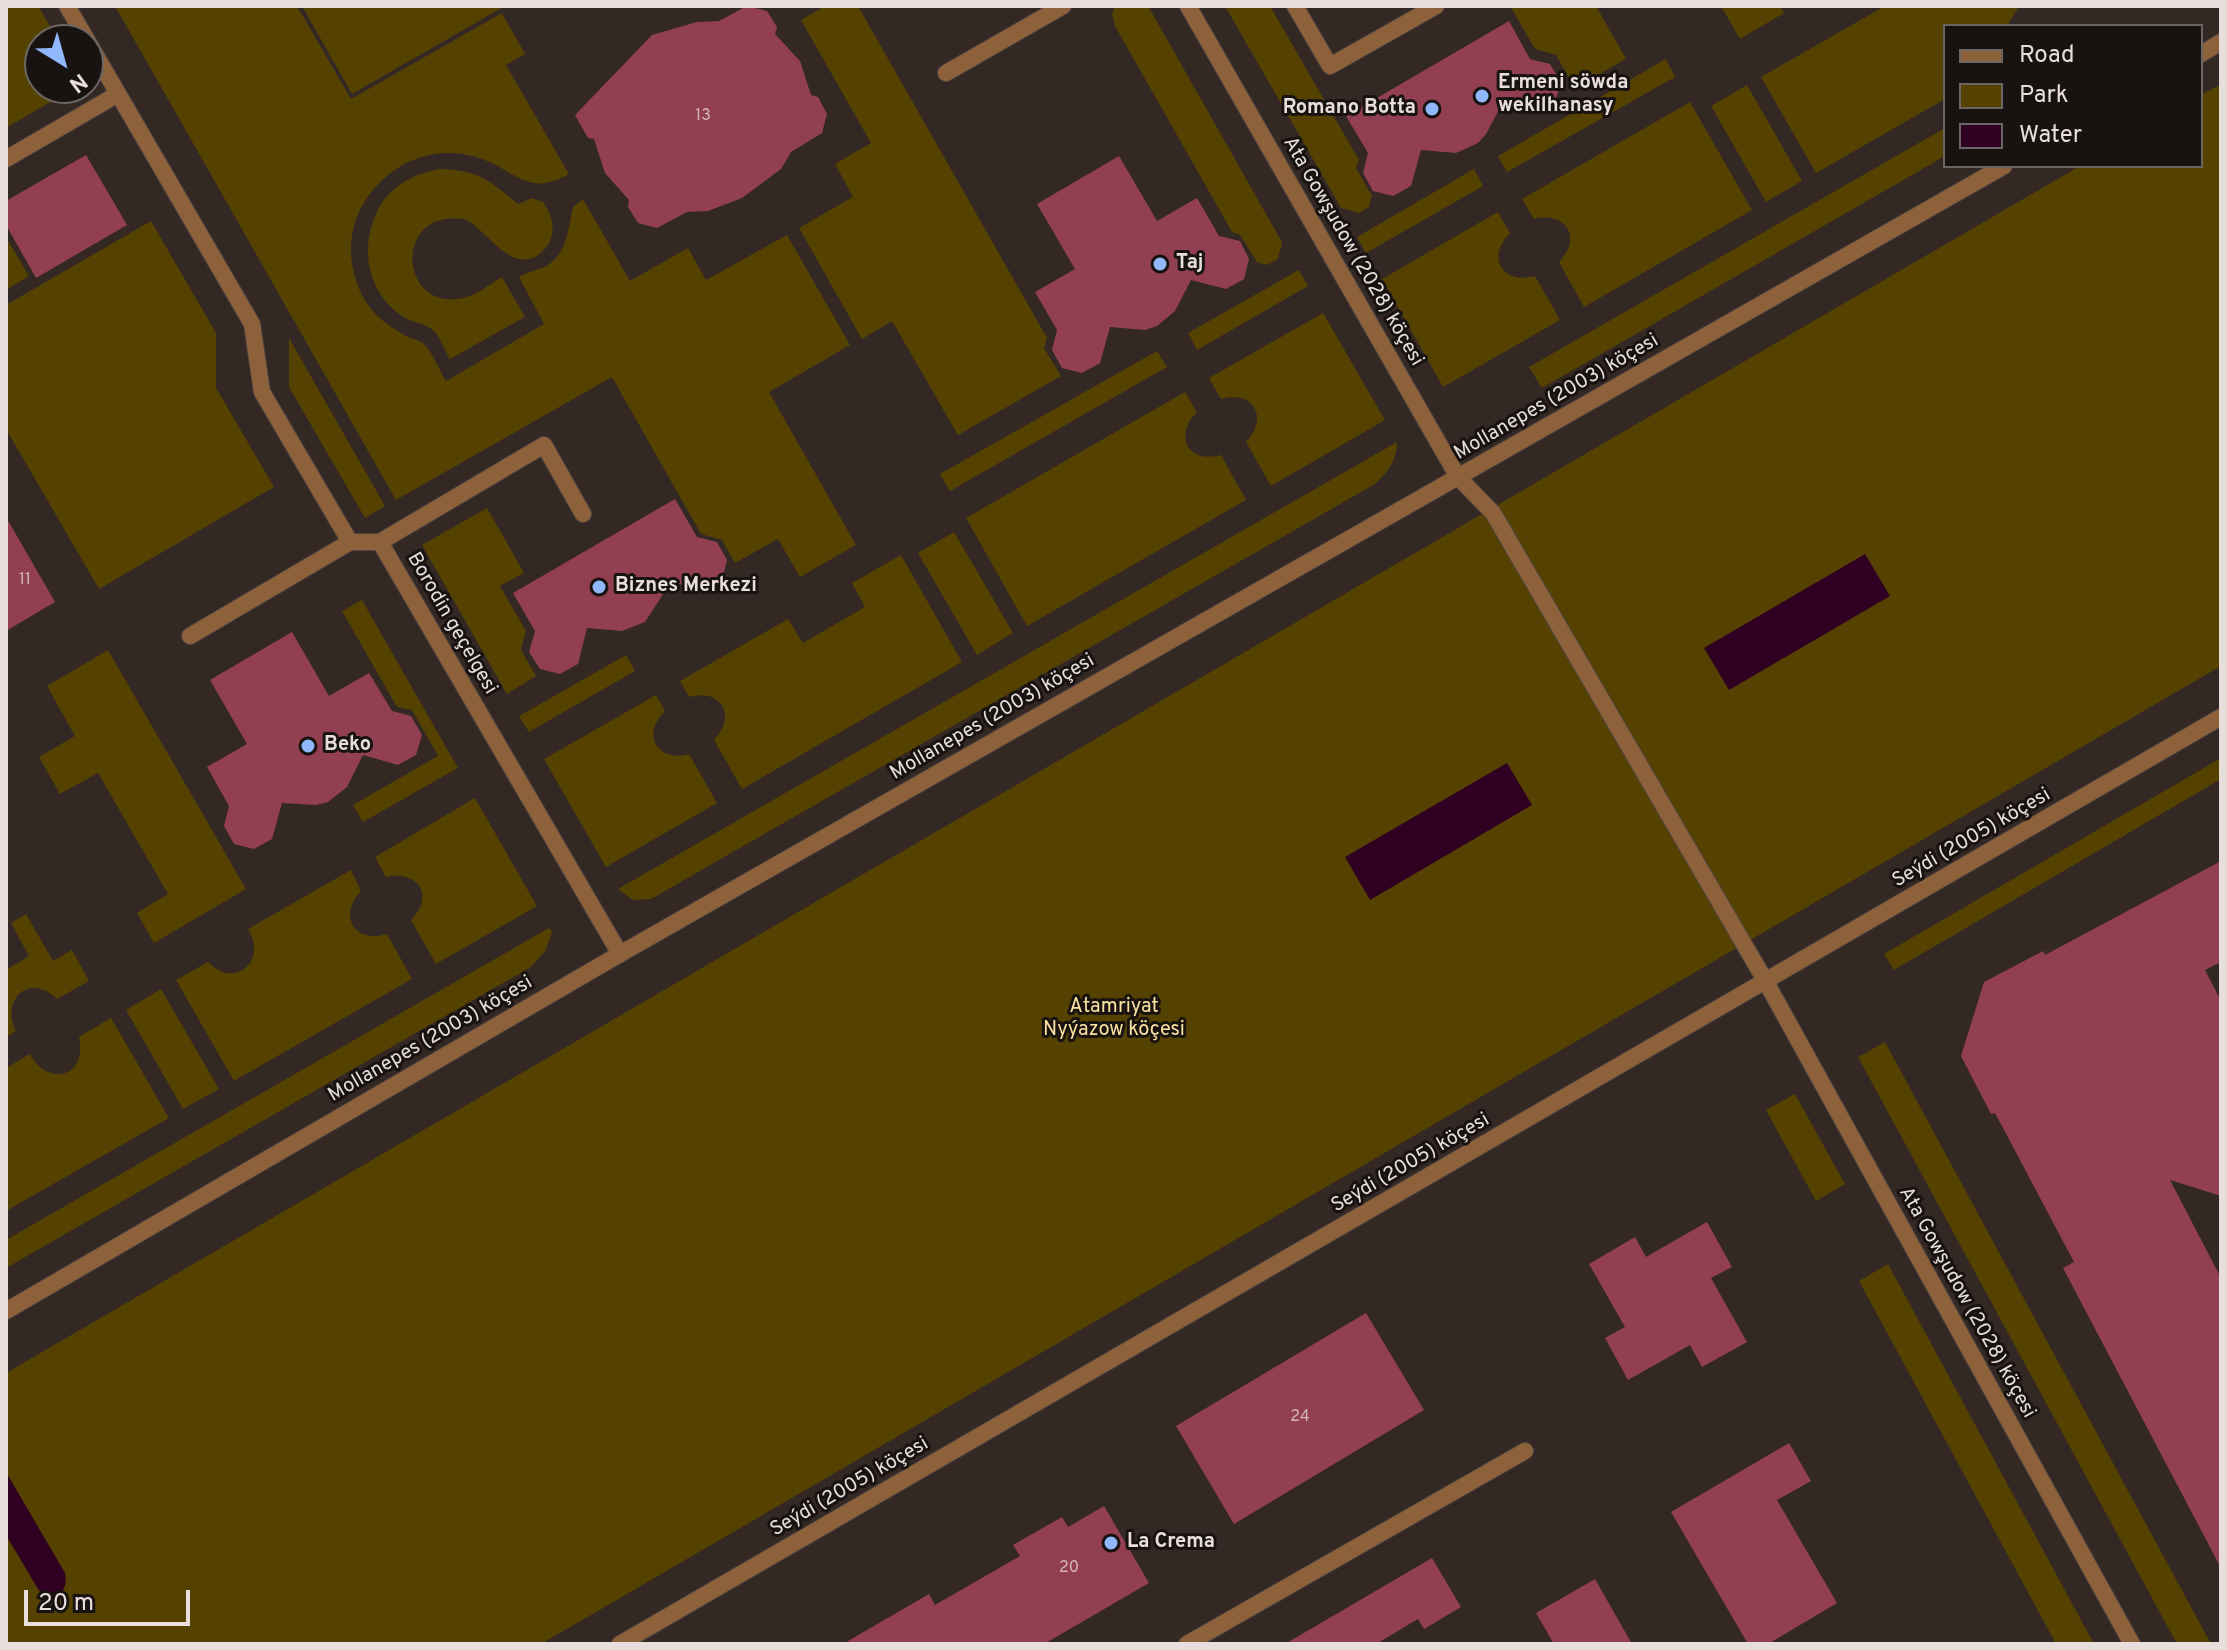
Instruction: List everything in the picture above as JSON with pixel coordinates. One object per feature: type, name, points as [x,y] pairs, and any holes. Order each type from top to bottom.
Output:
[{"type":"street","points":[[67,6],[77,24]]},
{"type":"street","points":[[946,73],[1063,6]]},
{"type":"street","name":"Ata Gowşudow (2028) köçesi","points":[[1188,6],[1458,477],[1493,513],[1766,982],[2132,1644]]},
{"type":"street","points":[[1295,6],[1330,66],[1436,6]]},
{"type":"street","points":[[2203,53],[2221,42]]},
{"type":"street","points":[[104,70],[252,324],[262,392],[350,542],[190,636]]},
{"type":"street","points":[[6,159],[118,94]]},
{"type":"street","name":"Mollanepes (2003) köçesi","points":[[6,1311],[620,954],[2000,168]]},
{"type":"street","points":[[380,542],[544,445],[583,514]]},
{"type":"street","name":"Borodin geçelgesi","points":[[350,542],[380,542],[620,954]]},
{"type":"street","name":"Seýdi (2005) köçesi","points":[[620,1644],[2221,717]]},
{"type":"street","points":[[1187,1644],[1525,1451]]},
{"type":"green space","points":[[6,6],[38,6],[49,24],[24,24],[24,104],[47,104],[6,128]]},
{"type":"green space","points":[[115,6],[297,6],[351,99],[502,13],[525,54],[506,65],[569,174],[555,181],[532,183],[479,158],[444,153],[427,155],[396,169],[371,193],[361,208],[353,230],[352,264],[358,287],[367,303],[388,325],[424,344],[446,381],[544,324],[519,277],[555,260],[566,239],[573,207],[583,199],[630,281],[688,248],[706,280],[787,235],[850,345],[769,392],[856,545],[800,577],[778,539],[735,563],[722,540],[701,534],[612,377],[396,500]]},
{"type":"green space","points":[[302,6],[505,6],[352,94]]},
{"type":"green space","points":[[825,6],[858,6],[1047,338],[1044,348],[1061,376],[958,435],[892,321],[862,339],[799,228],[853,197],[835,164],[871,143],[801,20]]},
{"type":"green space","points":[[1116,6],[1148,6],[1282,242],[1278,259],[1267,265],[1257,262],[1240,235],[1232,232],[1115,26],[1112,14]]},
{"type":"green space","points":[[1225,6],[1270,6],[1359,160],[1356,168],[1372,196],[1369,207],[1359,213],[1341,208]]},
{"type":"green space","points":[[1510,6],[1596,6],[1626,59],[1575,88],[1556,55],[1535,49]]},
{"type":"green space","points":[[1721,6],[1780,6],[1784,13],[1740,39]]},
{"type":"green space","points":[[1885,6],[2019,6],[2008,24],[1943,24],[1943,100],[1816,173],[1761,77]]},
{"type":"green space","points":[[1666,59],[1675,77],[1507,172],[1498,156]]},
{"type":"green space","name":"Atamriyat Nyýazow köçesi","points":[[2221,84],[2221,666],[541,1644],[6,1644],[6,1373],[2077,168],[2203,168],[2203,94]]},
{"type":"green space","points":[[1747,85],[1802,181],[1766,202],[1711,106]]},
{"type":"green space","points":[[1690,102],[1752,210],[1584,307],[1559,262],[1570,244],[1568,228],[1555,219],[1534,219],[1522,199]]},
{"type":"green space","points":[[1943,129],[1943,157],[1542,388],[1529,367]]},
{"type":"green space","points":[[440,169],[483,178],[518,204],[532,198],[543,202],[552,224],[547,246],[535,257],[525,260],[498,248],[467,220],[443,220],[426,228],[416,242],[412,259],[416,276],[426,290],[441,298],[463,298],[502,277],[525,317],[450,359],[433,330],[402,316],[381,295],[374,283],[368,255],[372,226],[388,195],[411,178]]},
{"type":"green space","points":[[1474,169],[1483,186],[1366,253],[1357,237]]},
{"type":"green space","points":[[1498,212],[1510,233],[1499,251],[1501,267],[1514,276],[1535,276],[1560,320],[1443,387],[1382,279]]},
{"type":"green space","points":[[151,221],[216,333],[216,388],[274,487],[99,589],[6,429],[6,305]]},
{"type":"green space","points":[[6,237],[29,276],[6,290]]},
{"type":"green space","points":[[1299,270],[1308,286],[1197,350],[1188,333]]},
{"type":"green space","points":[[1323,313],[1385,420],[1271,486],[1246,442],[1256,424],[1254,408],[1242,399],[1221,399],[1209,378]]},
{"type":"green space","points":[[289,338],[385,506],[365,518],[289,387]]},
{"type":"green space","points":[[1157,351],[1167,367],[950,491],[940,474]]},
{"type":"green space","points":[[1185,392],[1197,412],[1186,430],[1188,446],[1200,455],[1221,455],[1246,500],[1027,626],[966,518]]},
{"type":"green space","points":[[1397,442],[1391,465],[1375,484],[651,899],[633,900],[618,889]]},
{"type":"green space","points":[[487,508],[524,573],[500,586],[526,631],[521,650],[536,676],[507,694],[422,545]]},
{"type":"green space","points":[[954,532],[1013,633],[977,655],[918,553]]},
{"type":"green space","points":[[901,555],[962,662],[742,789],[714,740],[724,722],[722,706],[710,697],[689,697],[680,681],[788,619],[803,643],[865,607],[852,583]]},
{"type":"green space","points":[[362,600],[458,768],[363,822],[353,805],[438,756],[412,710],[397,707],[342,611]]},
{"type":"green space","points":[[108,650],[246,889],[154,943],[137,913],[168,894],[98,773],[60,794],[39,757],[75,736],[47,686]]},
{"type":"green space","points":[[626,655],[635,671],[529,732],[519,716]]},
{"type":"green space","points":[[656,695],[665,711],[654,729],[656,744],[668,754],[689,754],[717,803],[606,867],[544,759]]},
{"type":"green space","points":[[2221,758],[2221,779],[1894,970],[1884,954]]},
{"type":"green space","points":[[475,798],[537,906],[436,964],[411,920],[422,902],[420,887],[407,877],[386,877],[375,857]]},
{"type":"green space","points":[[351,870],[361,891],[351,909],[353,925],[366,935],[387,934],[412,979],[234,1081],[176,980],[208,962],[228,973],[246,968],[254,952],[248,929]]},
{"type":"green space","points":[[26,914],[53,961],[72,950],[89,981],[57,999],[37,988],[20,993],[12,1009],[16,1031],[6,1037],[6,970],[29,956],[11,923]]},
{"type":"green space","points":[[549,928],[552,932],[546,950],[531,967],[6,1268],[6,1240]]},
{"type":"green space","points":[[161,989],[219,1089],[183,1109],[126,1010]]},
{"type":"green space","points":[[111,1018],[169,1118],[6,1211],[6,1068],[30,1054],[47,1071],[65,1073],[78,1061],[79,1037]]},
{"type":"green space","points":[[1885,1042],[2211,1644],[2177,1644],[1858,1057]]},
{"type":"green space","points":[[1795,1094],[1845,1184],[1816,1201],[1766,1110]]},
{"type":"green space","points":[[1888,1264],[2094,1644],[2056,1644],[1859,1281]]},
{"type":"water","points":[[1865,554],[1890,596],[1729,690],[1704,648]]},
{"type":"water","points":[[1507,763],[1532,805],[1370,900],[1345,857]]},
{"type":"water","points":[[6,1472],[65,1573],[64,1588],[55,1596],[45,1597],[38,1589],[6,1535]]},
{"type":"building","points":[[747,6],[767,11],[777,27],[775,34],[800,61],[811,95],[818,97],[827,114],[822,133],[791,152],[781,169],[742,198],[708,211],[687,212],[657,228],[638,223],[628,207],[629,200],[605,173],[594,139],[588,138],[575,115],[652,35],[697,22],[719,21]]},
{"type":"building","name":"Romano Botta","points":[[1509,21],[1530,59],[1550,64],[1561,82],[1555,102],[1537,112],[1502,104],[1478,143],[1456,153],[1421,150],[1411,186],[1393,196],[1373,191],[1363,173],[1368,153],[1346,116]]},
{"type":"building","points":[[86,155],[127,225],[36,278],[6,225],[6,201]]},
{"type":"building","name":"Taj","points":[[1119,156],[1157,221],[1197,198],[1219,236],[1240,241],[1249,259],[1244,279],[1226,289],[1191,280],[1175,311],[1157,326],[1145,330],[1110,327],[1100,363],[1082,373],[1062,368],[1052,350],[1057,330],[1035,292],[1075,269],[1037,204]]},
{"type":"building","name":"Biznes Merkezi","points":[[675,499],[697,537],[717,542],[727,560],[722,580],[704,590],[671,582],[645,622],[622,631],[587,628],[578,664],[560,674],[540,669],[529,652],[535,631],[513,593]]},
{"type":"building","points":[[6,517],[55,602],[6,631]]},
{"type":"building","points":[[292,632],[329,696],[369,673],[392,711],[411,716],[422,735],[416,755],[398,765],[363,755],[347,787],[328,802],[316,805],[282,803],[272,839],[254,849],[234,844],[224,826],[229,806],[207,767],[247,744],[210,680]]},
{"type":"building","points":[[2221,861],[2221,962],[2205,970],[2221,1001],[2221,1196],[2170,1180],[2221,1278],[2221,1568],[2063,1268],[2074,1262],[1961,1056],[1984,982],[2043,951],[2045,955]]},
{"type":"building","points":[[1707,1222],[1732,1267],[1711,1278],[1747,1342],[1702,1367],[1690,1345],[1628,1380],[1605,1338],[1625,1327],[1589,1264],[1635,1237],[1646,1257]]},
{"type":"building","points":[[1366,1313],[1424,1410],[1234,1524],[1176,1426]]},
{"type":"building","points":[[1789,1443],[1811,1481],[1777,1500],[1837,1603],[1768,1644],[1748,1644],[1671,1512]]},
{"type":"building","points":[[1104,1506],[1149,1583],[1044,1644],[843,1644],[929,1594],[935,1605],[1020,1556],[1013,1545],[1062,1517],[1068,1527]]},
{"type":"building","points":[[1432,1558],[1461,1607],[1424,1629],[1418,1619],[1376,1644],[1285,1644]]},
{"type":"building","points":[[1595,1579],[1632,1644],[1554,1644],[1536,1613]]},
{"type":"place","name":"Ermeni söwda wekilhanasy","points":[[1482,96]]},
{"type":"place","name":"Romano Botta","points":[[1432,109]]},
{"type":"place","name":"Taj","points":[[1160,264]]},
{"type":"place","name":"Biznes Merkezi","points":[[599,587]]},
{"type":"place","name":"Beko","points":[[308,746]]},
{"type":"place","name":"La Crema","points":[[1111,1543]]}]
